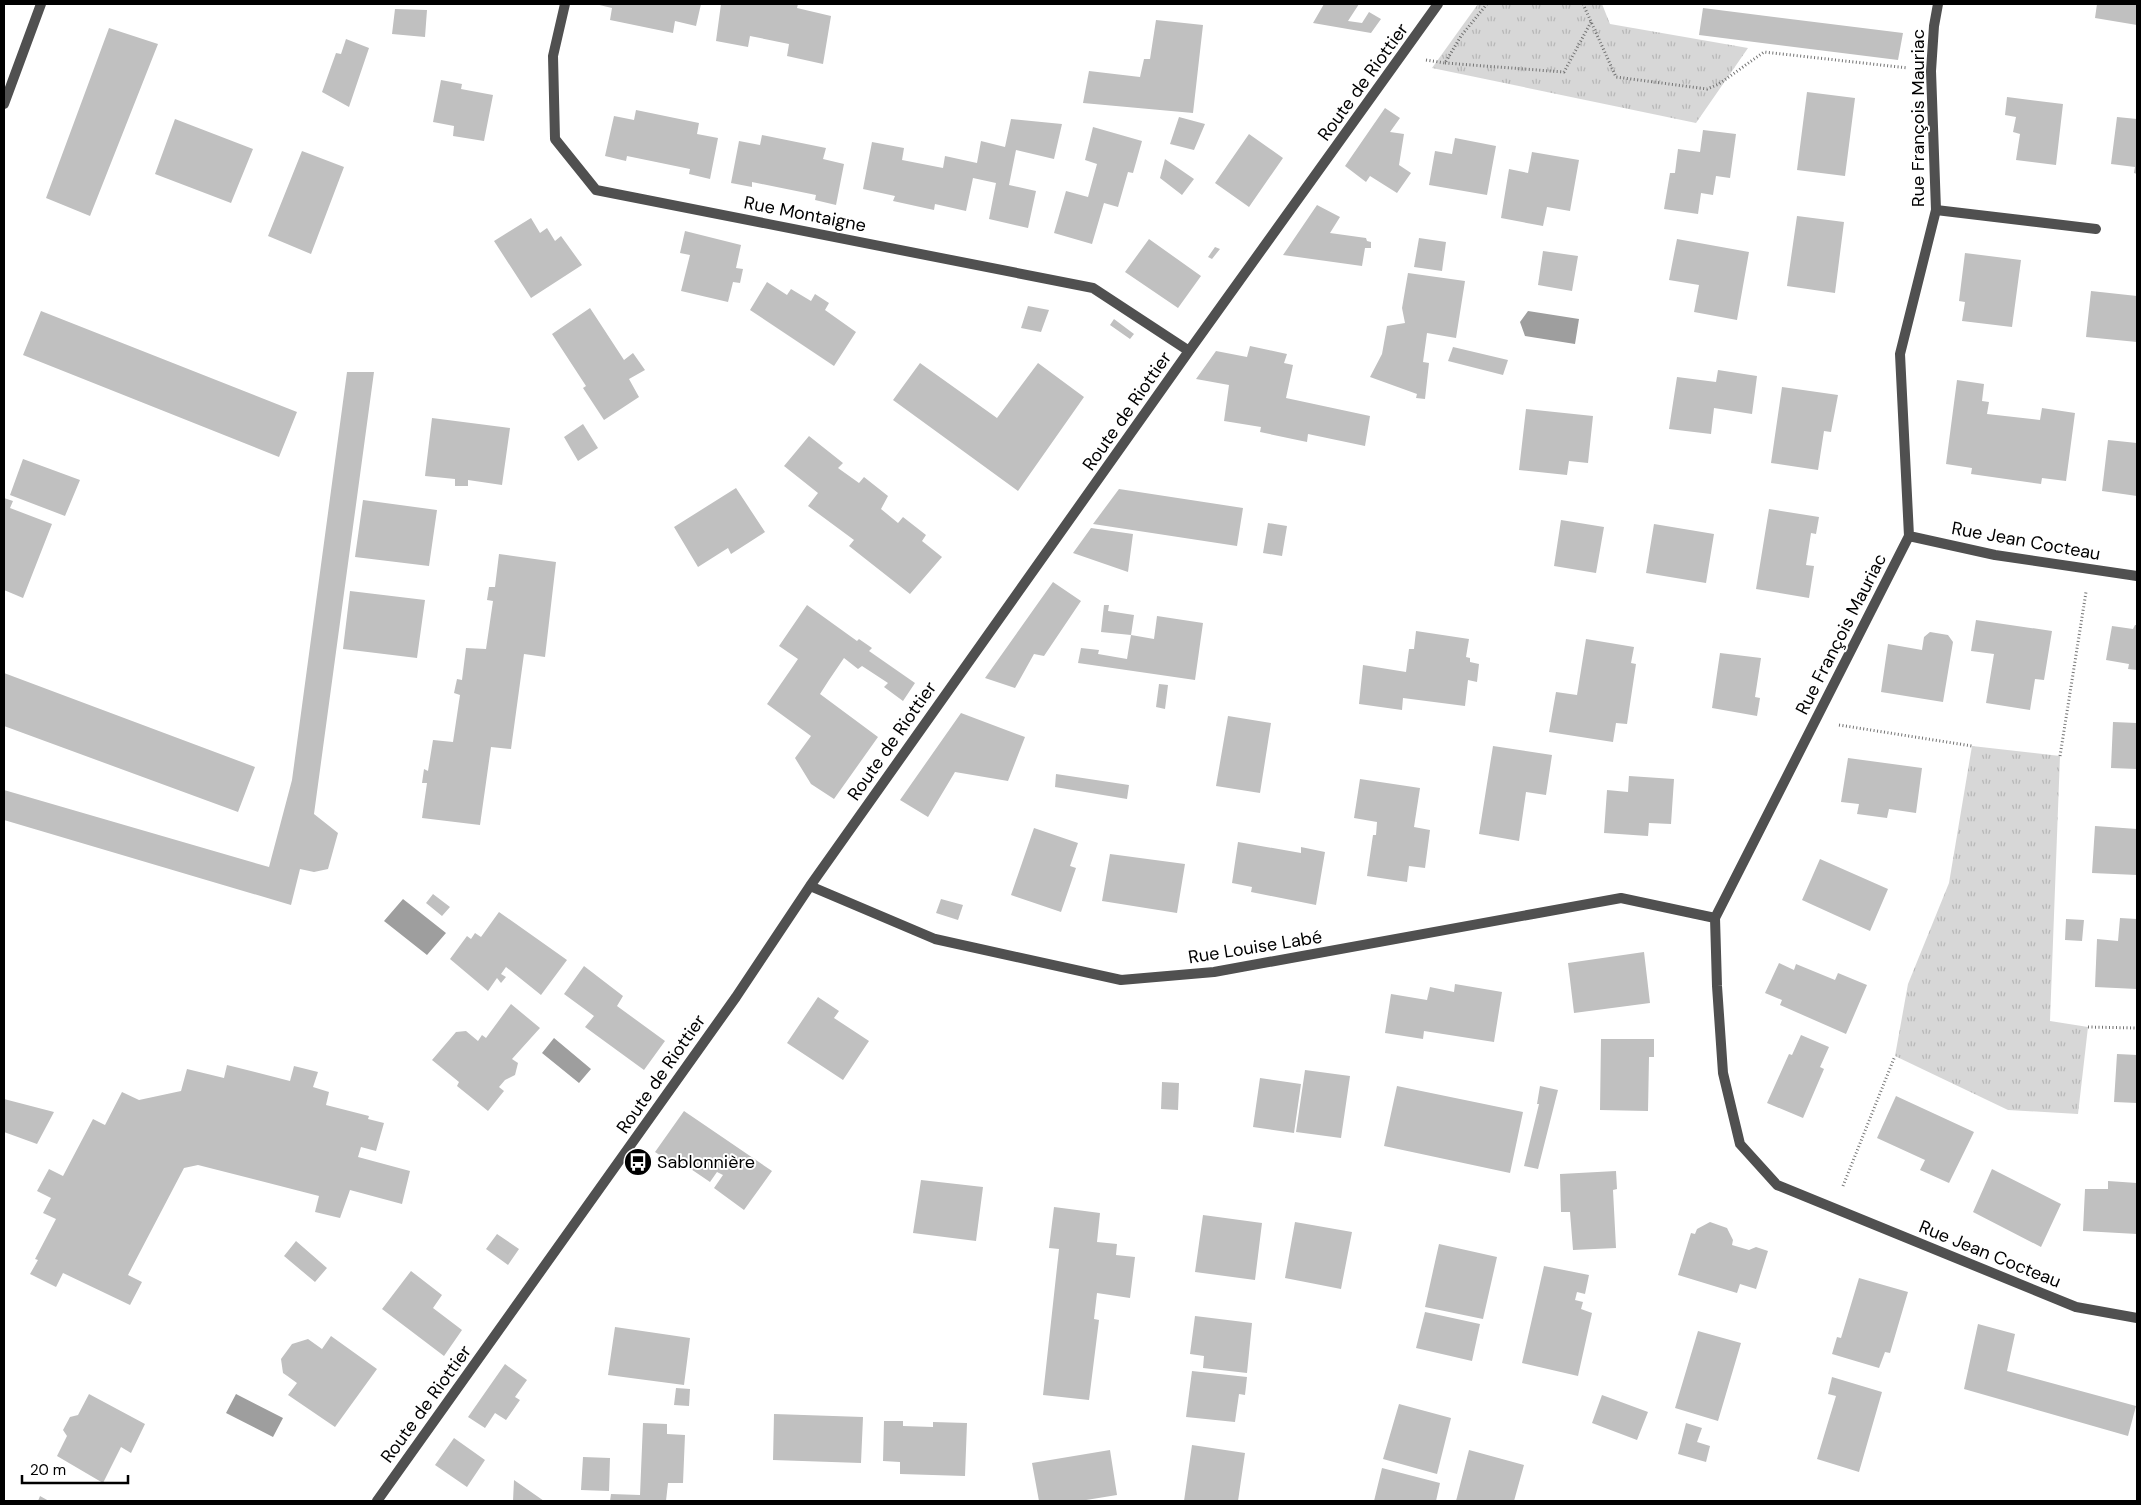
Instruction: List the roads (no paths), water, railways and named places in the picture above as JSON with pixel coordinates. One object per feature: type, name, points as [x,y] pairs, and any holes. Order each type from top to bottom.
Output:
[{"type":"street","points":[[4,104],[41,4]]},
{"type":"street","name":"Rue Montaigne","points":[[566,4],[553,56],[555,139],[596,190],[1093,288],[1189,351]]},
{"type":"street","name":"Route de Riottier","points":[[377,1501],[724,1013],[810,886],[1189,351],[1438,4]]},
{"type":"street","name":"Rue François Mauriac","points":[[1834,1207],[1777,1185],[1740,1144],[1723,1073],[1717,986],[1715,918],[1909,536],[1900,354],[1936,210],[1931,71],[1934,26],[1938,4]]},
{"type":"street","points":[[1936,210],[2096,228]]},
{"type":"street","name":"Rue Jean Cocteau","points":[[1909,536],[1995,555],[2137,576]]},
{"type":"street","name":"Rue Louise Labé","points":[[810,886],[935,939],[1121,980],[1214,972],[1621,898],[1715,918]]},
{"type":"street","name":"Rue Jean Cocteau","points":[[1834,1207],[2076,1307],[2137,1318]]},
{"type":"place","name":"Sablonnière","points":[[638,1162]]}]
